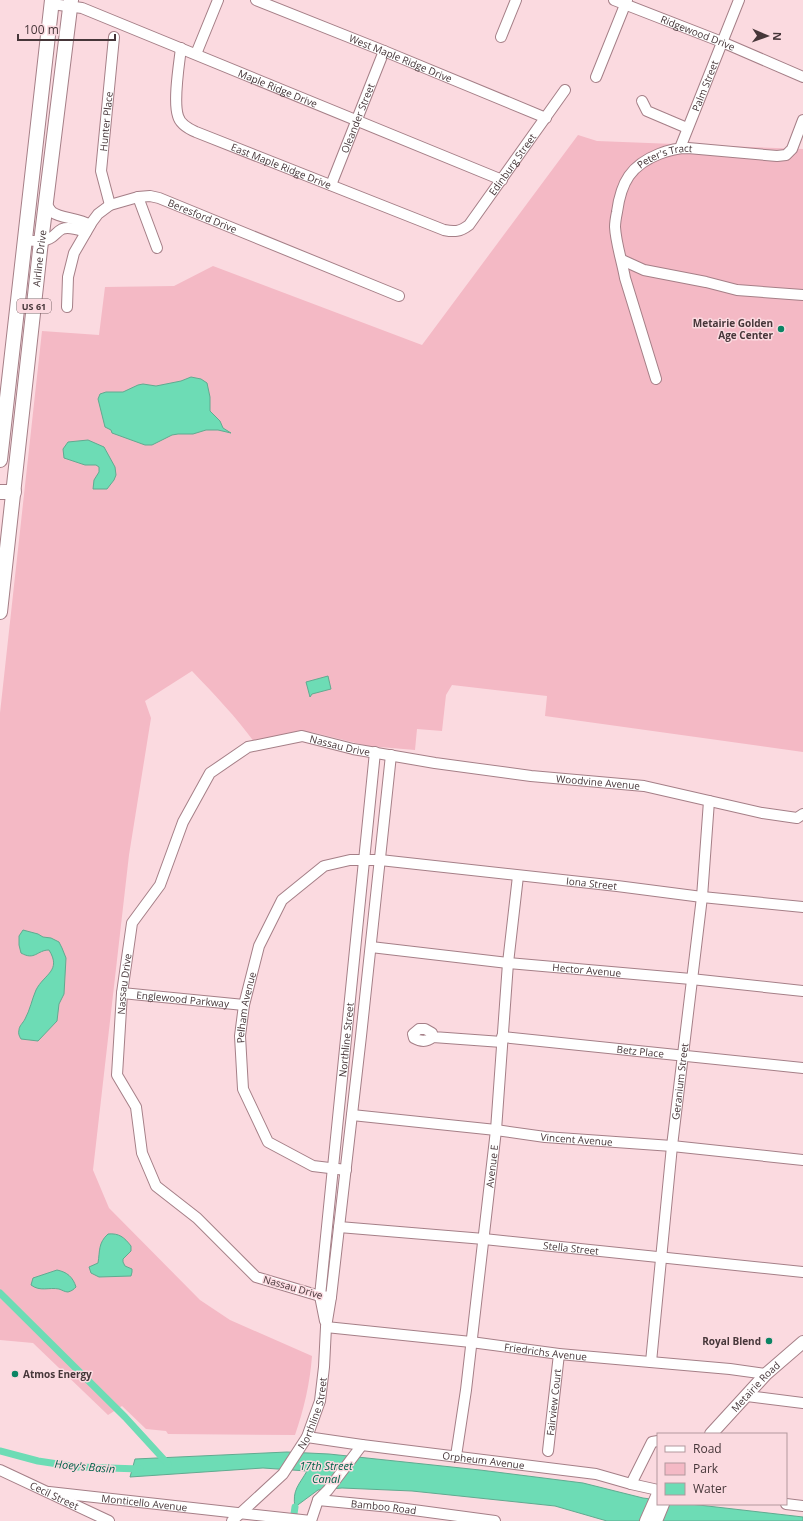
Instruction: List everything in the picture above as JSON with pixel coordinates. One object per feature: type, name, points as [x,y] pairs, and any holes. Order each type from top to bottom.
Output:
[{"type":"highway","name":"Airline Drive","points":[[0,460],[52,2]]},
{"type":"highway","name":"Airline Drive","points":[[0,612],[7,492],[29,354],[70,3]]},
{"type":"highway","points":[[12,352],[29,354]]},
{"type":"main road","name":"Metairie Road","points":[[712,1433],[766,1374],[803,1342]]},
{"type":"main road","points":[[646,1521],[657,1500]]},
{"type":"main road","points":[[656,1521],[658,1505]]},
{"type":"street","points":[[196,54],[218,0]]},
{"type":"street","name":"West Maple Ridge Drive","points":[[256,0],[546,118]]},
{"type":"street","points":[[501,37],[516,0]]},
{"type":"street","name":"Ridgewood Drive","points":[[614,0],[626,2],[803,76]]},
{"type":"street","name":"Palm Street","points":[[680,148],[739,0]]},
{"type":"street","name":"Maple Ridge Drive","points":[[52,2],[70,3],[502,180]]},
{"type":"street","points":[[596,77],[626,2]]},
{"type":"street","name":"Hunter Place","points":[[110,205],[101,171],[114,37]]},
{"type":"street","name":"East Maple Ridge Drive","points":[[181,48],[176,101],[178,117],[185,126],[196,132],[444,230],[455,232]]},
{"type":"street","name":"Oleander Street","points":[[331,185],[384,51]]},
{"type":"street","name":"Edinburg Street","points":[[455,232],[463,230],[469,225],[565,90]]},
{"type":"street","points":[[642,101],[647,111],[688,128]]},
{"type":"street","name":"Peter's Tract","points":[[656,379],[624,278],[622,260],[618,250],[615,226],[618,201],[625,181],[633,169],[643,161],[667,151],[680,148],[782,156],[786,155],[792,149],[803,120]]},
{"type":"street","name":"Beresford Drive","points":[[67,307],[68,277],[74,253],[98,214],[110,205],[138,197],[150,196],[159,198],[398,296]]},
{"type":"street","points":[[138,197],[157,248]]},
{"type":"street","points":[[46,204],[52,212],[59,216],[77,219],[88,229]]},
{"type":"street","points":[[24,240],[41,242],[52,237],[61,229],[88,229]]},
{"type":"street","points":[[622,260],[644,270],[706,282],[737,290],[803,295]]},
{"type":"street","name":"Nassau Drive","points":[[331,1297],[320,1296],[256,1277],[197,1218],[156,1186],[142,1153],[136,1107],[117,1075],[122,993],[132,924],[160,885],[183,822],[210,773],[248,747],[302,736],[391,755]]},
{"type":"street","name":"Northline Street","points":[[326,1327],[320,1296],[375,752]]},
{"type":"street","name":"Woodvine Avenue","points":[[391,755],[531,776],[644,786],[762,812],[801,817]]},
{"type":"street","name":"Northline Street","points":[[240,1513],[283,1474],[307,1437],[320,1401],[324,1367],[326,1327],[346,1170],[391,755]]},
{"type":"street","name":"Geranium Street","points":[[650,1362],[672,1146],[702,897],[710,801]]},
{"type":"street","name":"Pelham Avenue","points":[[346,1170],[313,1166],[268,1142],[243,1089],[240,1036],[244,1005],[260,946],[282,900],[324,866],[350,860],[380,860]]},
{"type":"street","name":"Iona Street","points":[[380,860],[617,886],[702,897],[803,907]]},
{"type":"street","name":"Avenue E","points":[[456,1456],[466,1390],[496,1130],[508,963],[518,876]]},
{"type":"street","name":"Hector Avenue","points":[[371,947],[508,963],[691,979],[803,991]]},
{"type":"street","name":"Englewood Parkway","points":[[122,993],[244,1005]]},
{"type":"street","name":"Betz Place","points":[[433,1037],[502,1040],[803,1068]]},
{"type":"street","name":"Vincent Avenue","points":[[352,1115],[496,1130],[544,1137],[672,1146],[803,1160]]},
{"type":"street","name":"Stella Street","points":[[339,1227],[484,1239],[803,1272]]},
{"type":"street","name":"Friedrichs Avenue","points":[[326,1327],[471,1342],[559,1354],[730,1369],[766,1374]]},
{"type":"street","name":"Fairview Court","points":[[548,1451],[559,1354]]},
{"type":"street","points":[[747,1396],[803,1403]]},
{"type":"street","name":"Orpheum Avenue","points":[[307,1437],[359,1449],[456,1456],[596,1474],[631,1484],[657,1495]]},
{"type":"street","points":[[631,1484],[652,1442],[657,1441]]},
{"type":"street","points":[[311,1521],[318,1500],[328,1490],[359,1449]]},
{"type":"street","name":"Cecil Street","points":[[0,1470],[109,1521]]},
{"type":"street","name":"Monticello Avenue","points":[[49,1492],[240,1513],[279,1519],[311,1521]]},
{"type":"street","name":"Bamboo Road","points":[[318,1500],[390,1507],[495,1521]]},
{"type":"street","points":[[787,1504],[803,1506]]},
{"type":"street","points":[[232,1521],[240,1513]]},
{"type":"green space","points":[[578,135],[597,141],[803,149],[803,752],[545,716],[547,696],[452,685],[446,695],[442,731],[417,729],[415,750],[368,746],[311,732],[281,735],[255,743],[233,715],[192,671],[145,701],[151,718],[129,855],[93,1170],[109,1208],[200,1300],[230,1320],[312,1356],[306,1396],[295,1435],[168,1434],[166,1431],[146,1429],[122,1406],[108,1415],[33,1343],[0,1340],[0,713],[42,331],[99,335],[105,287],[174,286],[213,266],[422,345]]},
{"type":"water","points":[[191,377],[201,379],[207,383],[210,397],[210,411],[220,421],[223,428],[231,433],[218,430],[206,430],[193,434],[172,435],[152,445],[145,445],[112,433],[111,430],[105,427],[98,399],[100,394],[106,392],[123,392],[143,384],[156,386],[181,381]]},
{"type":"water","points":[[88,440],[104,447],[115,467],[116,475],[107,489],[93,489],[94,480],[99,472],[99,467],[96,465],[85,465],[64,458],[63,449],[68,442]]},
{"type":"water","points":[[328,676],[331,689],[312,694],[310,697],[306,682]]},
{"type":"water","points":[[23,930],[43,937],[51,938],[59,942],[66,958],[64,994],[59,1004],[57,1021],[38,1041],[21,1039],[19,1036],[19,1029],[27,1016],[36,990],[53,968],[54,963],[53,957],[49,950],[45,950],[33,956],[21,953],[19,936]]},
{"type":"water","points":[[108,1234],[121,1236],[131,1246],[131,1251],[123,1259],[123,1262],[125,1266],[132,1269],[131,1276],[99,1277],[91,1273],[89,1267],[98,1263],[102,1241]]},
{"type":"water","points":[[57,1270],[64,1272],[73,1280],[76,1287],[72,1291],[68,1292],[59,1289],[38,1288],[31,1285],[33,1278]]},
{"type":"water","name":"17th Street Canal","points":[[287,1452],[329,1454],[480,1470],[583,1483],[643,1498],[657,1500],[657,1505],[699,1505],[803,1517],[803,1521],[607,1521],[555,1506],[412,1491],[342,1488],[318,1490],[295,1507],[295,1492],[307,1471],[263,1468],[130,1477],[135,1459]]},
{"type":"waterway","points":[[0,1293],[125,1417],[168,1464]]},
{"type":"waterway","name":"Hoey's Basin","points":[[0,1451],[38,1461],[78,1467],[140,1469]]},
{"type":"waterway","points":[[293,1521],[295,1507]]},
{"type":"place","name":"Metairie Golden Age Center","points":[[781,329]]},
{"type":"place","name":"Royal Blend","points":[[769,1341]]},
{"type":"place","name":"Atmos Energy","points":[[15,1374]]}]
